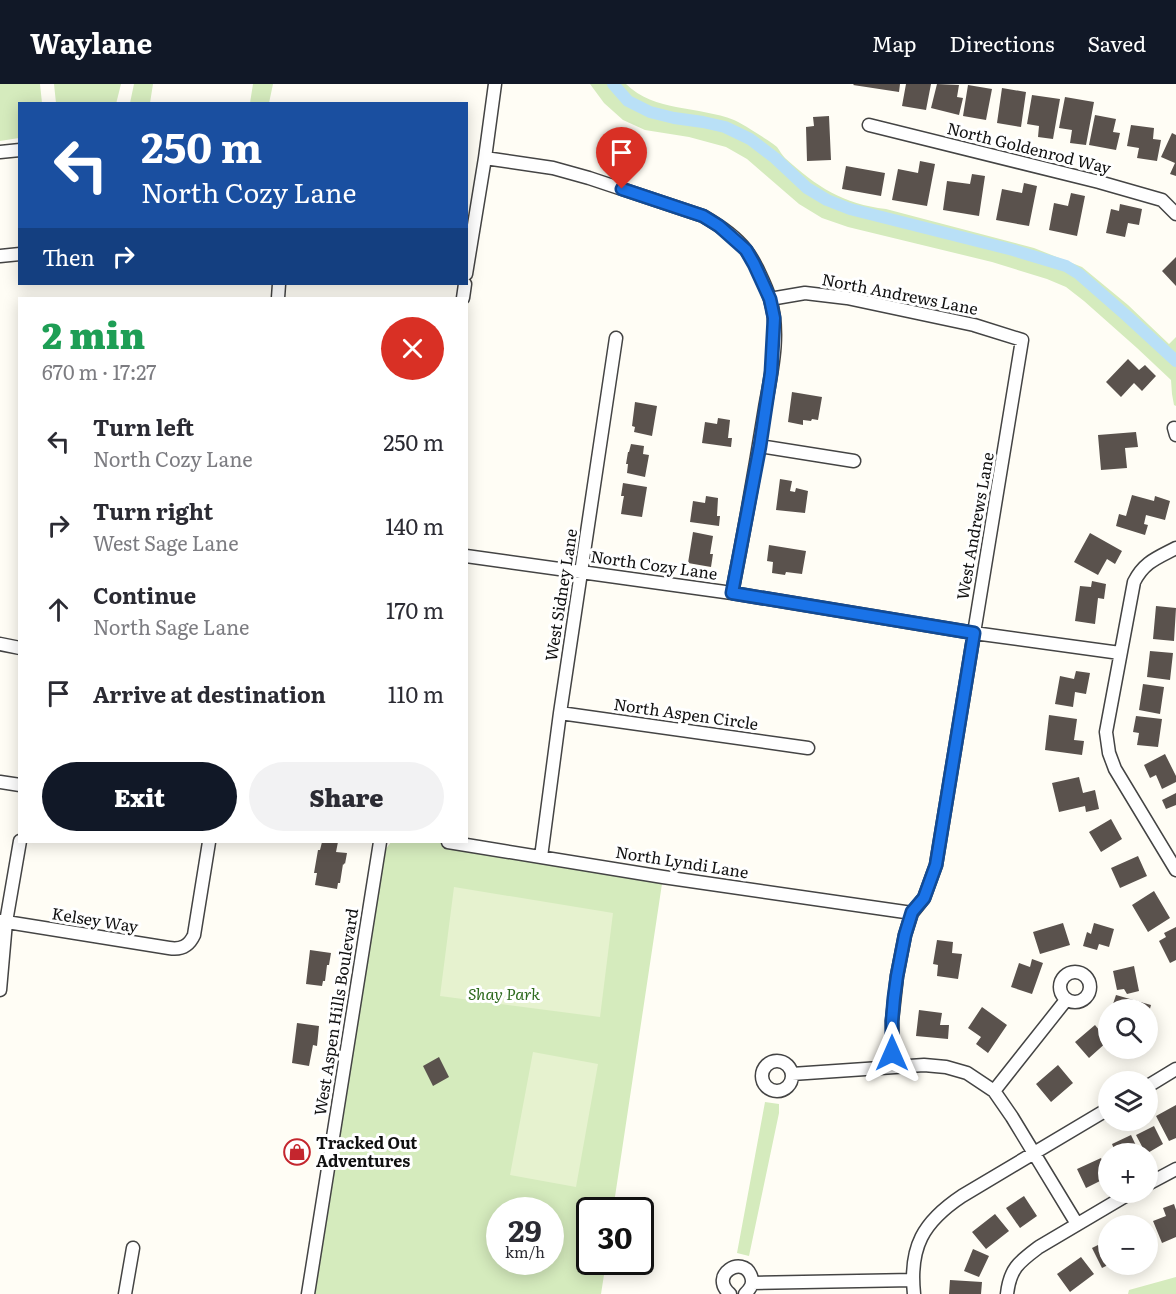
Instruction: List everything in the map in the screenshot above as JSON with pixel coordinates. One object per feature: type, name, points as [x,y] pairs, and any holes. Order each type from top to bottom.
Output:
[{"type":"street","points":[[468,262],[495,84]]},
{"type":"street","name":"North Goldenrod Way","points":[[869,125],[1056,171],[1162,200],[1176,214]]},
{"type":"street","points":[[0,152],[18,150]]},
{"type":"street","points":[[485,158],[553,168],[703,216],[719,226],[746,250],[754,264],[770,299],[774,318],[774,339],[760,446],[732,593]]},
{"type":"street","points":[[0,256],[18,254]]},
{"type":"street","name":"North Andrews Lane","points":[[770,299],[805,293],[847,298],[974,325],[1022,339]]},
{"type":"street","name":"West Sidney Lane","points":[[541,857],[616,338]]},
{"type":"street","name":"West Andrews Lane","points":[[893,1067],[892,1021],[897,976],[912,912],[924,898],[936,865],[1022,339]]},
{"type":"street","points":[[760,446],[854,460]]},
{"type":"street","points":[[1176,548],[1148,563],[1138,574],[1132,591],[1106,732],[1109,753],[1115,769],[1171,849],[1176,870]]},
{"type":"street","name":"North Cozy Lane","points":[[468,556],[732,593],[974,633],[1120,653]]},
{"type":"street","points":[[0,644],[18,648]]},
{"type":"street","name":"North Aspen Circle","points":[[560,713],[808,748]]},
{"type":"street","points":[[0,782],[18,785]]},
{"type":"street","points":[[0,990],[3,922],[20,843]]},
{"type":"street","name":"Kelsey Way","points":[[3,922],[174,949],[185,946],[192,939],[195,930],[209,843]]},
{"type":"street","name":"West Aspen Hills Boulevard","points":[[308,1294],[380,843]]},
{"type":"street","name":"North Lyndi Lane","points":[[454,843],[663,877],[912,912]]},
{"type":"street","points":[[994,1091],[1066,1000]]},
{"type":"street","points":[[792,1074],[924,1065],[946,1067],[967,1073],[994,1091],[1077,1224]]},
{"type":"street","points":[[1158,1080],[1176,1069]]},
{"type":"street","points":[[914,1294],[913,1269],[918,1247],[927,1226],[936,1216],[949,1205],[1098,1115]]},
{"type":"street","points":[[1158,1179],[1176,1169]]},
{"type":"street","points":[[1008,1294],[1014,1268],[1026,1256],[1113,1203]]},
{"type":"street","points":[[125,1294],[133,1248]]},
{"type":"street","points":[[730,1294],[723,1282],[729,1269],[738,1267],[747,1270],[750,1274],[752,1282],[745,1294]]},
{"type":"street","points":[[752,1282],[913,1280]]},
{"type":"green space","points":[[0,84],[40,84],[42,102],[18,102],[18,138],[0,141]]},
{"type":"green space","points":[[54,84],[121,84],[116,102],[56,102]]},
{"type":"green space","points":[[134,84],[153,84],[150,102],[130,102]]},
{"type":"green space","points":[[253,84],[273,84],[269,102],[250,102]]},
{"type":"green space","points":[[590,84],[626,84],[637,93],[663,104],[734,120],[777,147],[785,158],[808,178],[831,193],[857,203],[1034,248],[1082,267],[1128,305],[1169,344],[1176,337],[1176,406],[1171,380],[1066,287],[992,262],[848,227],[822,218],[799,204],[747,159],[726,147],[689,137],[645,130],[623,120],[604,103]]},
{"type":"green space","name":"Shay Park","points":[[390,843],[454,843],[663,877],[615,1197],[576,1197],[576,1275],[604,1275],[601,1294],[315,1294],[382,854]]},
{"type":"green space","points":[[454,887],[613,913],[600,1017],[440,996]]},
{"type":"green space","points":[[533,1052],[598,1064],[576,1187],[510,1175]]},
{"type":"green space","points":[[765,1102],[779,1104],[779,1113],[749,1256],[737,1253]]},
{"type":"green space","points":[[1176,1277],[1176,1294],[1128,1294],[1129,1290]]},
{"type":"building","points":[[854,84],[900,84],[899,92]]},
{"type":"building","points":[[906,84],[931,84],[926,110],[902,106]]},
{"type":"building","points":[[937,84],[959,85],[957,97],[963,98],[959,115],[931,108]]},
{"type":"building","points":[[968,85],[992,89],[986,120],[963,116]]},
{"type":"building","points":[[1002,88],[1026,92],[1021,127],[997,123]]},
{"type":"building","points":[[1032,95],[1060,99],[1053,139],[1038,137],[1039,126],[1027,124]]},
{"type":"building","points":[[1065,97],[1094,102],[1086,145],[1070,143],[1072,130],[1059,128]]},
{"type":"building","points":[[1095,115],[1116,119],[1113,132],[1120,133],[1116,150],[1089,145]]},
{"type":"building","points":[[829,116],[831,160],[807,161],[806,127],[814,126],[813,117]]},
{"type":"building","points":[[1131,125],[1154,128],[1153,139],[1161,140],[1157,161],[1137,158],[1139,148],[1127,146]]},
{"type":"building","points":[[1172,133],[1176,135],[1176,176],[1170,174],[1175,163],[1161,157]]},
{"type":"building","points":[[920,161],[935,164],[927,206],[892,200],[898,169],[918,173]]},
{"type":"building","points":[[846,166],[885,173],[881,196],[842,189]]},
{"type":"building","points":[[972,174],[985,176],[979,216],[943,210],[947,181],[970,184]]},
{"type":"building","points":[[1024,183],[1037,186],[1029,226],[996,220],[1002,189],[1022,193]]},
{"type":"building","points":[[1071,193],[1085,196],[1077,236],[1049,230],[1054,203],[1068,206]]},
{"type":"building","points":[[1120,204],[1142,209],[1139,225],[1128,223],[1125,237],[1106,233],[1111,209],[1119,211]]},
{"type":"building","points":[[1176,257],[1176,286],[1162,271]]},
{"type":"building","points":[[1128,359],[1139,370],[1145,365],[1156,376],[1142,391],[1134,383],[1121,397],[1106,382]]},
{"type":"building","points":[[792,392],[822,397],[818,420],[803,420],[803,425],[788,422]]},
{"type":"building","points":[[635,402],[657,406],[652,436],[634,432],[635,427],[632,426]]},
{"type":"building","points":[[718,418],[730,420],[728,438],[732,438],[731,447],[702,443],[705,422],[717,424]]},
{"type":"building","points":[[1136,432],[1138,447],[1125,448],[1127,468],[1101,470],[1098,435]]},
{"type":"building","points":[[631,444],[644,446],[643,454],[649,455],[645,477],[627,473],[628,464],[626,464]]},
{"type":"building","points":[[780,479],[792,481],[790,491],[795,492],[796,488],[808,491],[805,513],[776,510]]},
{"type":"building","points":[[623,483],[647,487],[642,517],[621,514],[624,496],[621,496]]},
{"type":"building","points":[[1132,495],[1154,501],[1155,496],[1170,501],[1165,520],[1146,515],[1144,524],[1148,525],[1145,535],[1116,526],[1119,514],[1126,516]]},
{"type":"building","points":[[706,496],[718,498],[719,526],[690,522],[693,501],[705,503]]},
{"type":"building","points":[[693,532],[713,536],[710,554],[713,554],[711,567],[688,563]]},
{"type":"building","points":[[1090,533],[1122,551],[1115,564],[1107,559],[1098,575],[1074,562]]},
{"type":"building","points":[[769,545],[806,551],[802,574],[772,573],[773,562],[767,561]]},
{"type":"building","points":[[1092,581],[1106,584],[1104,599],[1098,598],[1095,624],[1075,621],[1080,586],[1091,587]]},
{"type":"building","points":[[1156,606],[1176,608],[1174,641],[1153,639]]},
{"type":"building","points":[[1150,651],[1173,653],[1170,680],[1147,677]]},
{"type":"building","points":[[1076,671],[1090,673],[1086,694],[1075,692],[1073,707],[1055,704],[1060,676],[1074,679]]},
{"type":"building","points":[[1143,684],[1164,687],[1160,714],[1139,710]]},
{"type":"building","points":[[1049,715],[1077,719],[1074,740],[1084,741],[1082,755],[1045,750]]},
{"type":"building","points":[[1136,716],[1162,719],[1158,747],[1137,745],[1139,733],[1133,732]]},
{"type":"building","points":[[1165,754],[1176,776],[1176,782],[1162,789],[1156,775],[1150,778],[1144,765]]},
{"type":"building","points":[[1079,777],[1083,793],[1095,790],[1099,809],[1086,812],[1085,806],[1059,812],[1052,783]]},
{"type":"building","points":[[1176,793],[1176,805],[1166,809],[1162,800]]},
{"type":"building","points":[[1111,819],[1122,839],[1101,852],[1089,832]]},
{"type":"building","points":[[322,843],[338,843],[336,852],[347,853],[337,889],[315,885],[317,873],[314,873],[318,850]]},
{"type":"building","points":[[1138,856],[1147,876],[1120,888],[1111,868]]},
{"type":"building","points":[[1154,891],[1170,918],[1148,932],[1132,905]]},
{"type":"building","points":[[1063,923],[1070,945],[1040,954],[1033,932]]},
{"type":"building","points":[[1094,923],[1114,929],[1109,947],[1099,944],[1097,950],[1083,946],[1087,932],[1091,934]]},
{"type":"building","points":[[1176,927],[1176,960],[1170,963],[1159,941],[1166,937],[1164,933]]},
{"type":"building","points":[[937,940],[953,942],[952,953],[962,954],[958,979],[937,976],[938,965],[933,964]]},
{"type":"building","points":[[310,950],[331,953],[322,986],[306,984]]},
{"type":"building","points":[[1032,959],[1043,963],[1032,994],[1011,987],[1019,963],[1030,967]]},
{"type":"building","points":[[1134,966],[1139,991],[1127,994],[1124,989],[1117,990],[1113,971]]},
{"type":"building","points":[[1116,995],[1130,999],[1115,999]]},
{"type":"building","points":[[982,1007],[1007,1025],[988,1053],[976,1044],[981,1037],[968,1028]]},
{"type":"building","points":[[919,1010],[942,1013],[940,1025],[949,1025],[948,1039],[916,1036]]},
{"type":"building","points":[[297,1023],[319,1026],[317,1046],[313,1045],[309,1066],[292,1063]]},
{"type":"building","points":[[1095,1025],[1098,1029],[1098,1050],[1089,1058],[1075,1042]]},
{"type":"building","points":[[439,1057],[449,1077],[433,1086],[423,1066]]},
{"type":"building","points":[[1058,1065],[1073,1083],[1051,1102],[1036,1084]]},
{"type":"building","points":[[1176,1105],[1176,1138],[1169,1141],[1158,1120],[1158,1115]]},
{"type":"building","points":[[1144,1131],[1156,1131],[1163,1144],[1158,1147],[1158,1143],[1140,1143],[1136,1135]]},
{"type":"building","points":[[1131,1135],[1135,1143],[1114,1143]]},
{"type":"building","points":[[1098,1159],[1098,1182],[1086,1188],[1077,1169]]},
{"type":"building","points":[[1024,1196],[1037,1216],[1020,1228],[1006,1208]]},
{"type":"building","points":[[1174,1204],[1176,1237],[1162,1243],[1158,1233],[1158,1219],[1166,1216],[1163,1208]]},
{"type":"building","points":[[995,1214],[1009,1231],[986,1249],[972,1232]]},
{"type":"building","points":[[1098,1245],[1098,1260],[1092,1248]]},
{"type":"building","points":[[973,1249],[989,1256],[979,1277],[964,1271]]},
{"type":"building","points":[[1081,1257],[1094,1274],[1070,1292],[1057,1274]]},
{"type":"building","points":[[950,1280],[982,1282],[981,1294],[949,1294]]},
{"type":"waterway","points":[[613,84],[628,101],[650,112],[725,127],[750,139],[775,158],[807,188],[827,200],[850,209],[1013,250],[1066,266],[1079,274],[1176,361]]},
{"type":"place","name":"Tracked Out Adventures","points":[[297,1152]]},
{"type":"route","points":[[622,189],[703,216],[719,226],[746,250],[770,299],[774,318],[771,373],[760,446],[732,593],[974,633],[936,865],[924,898],[912,912],[905,935],[892,1021],[892,1053]]}]
